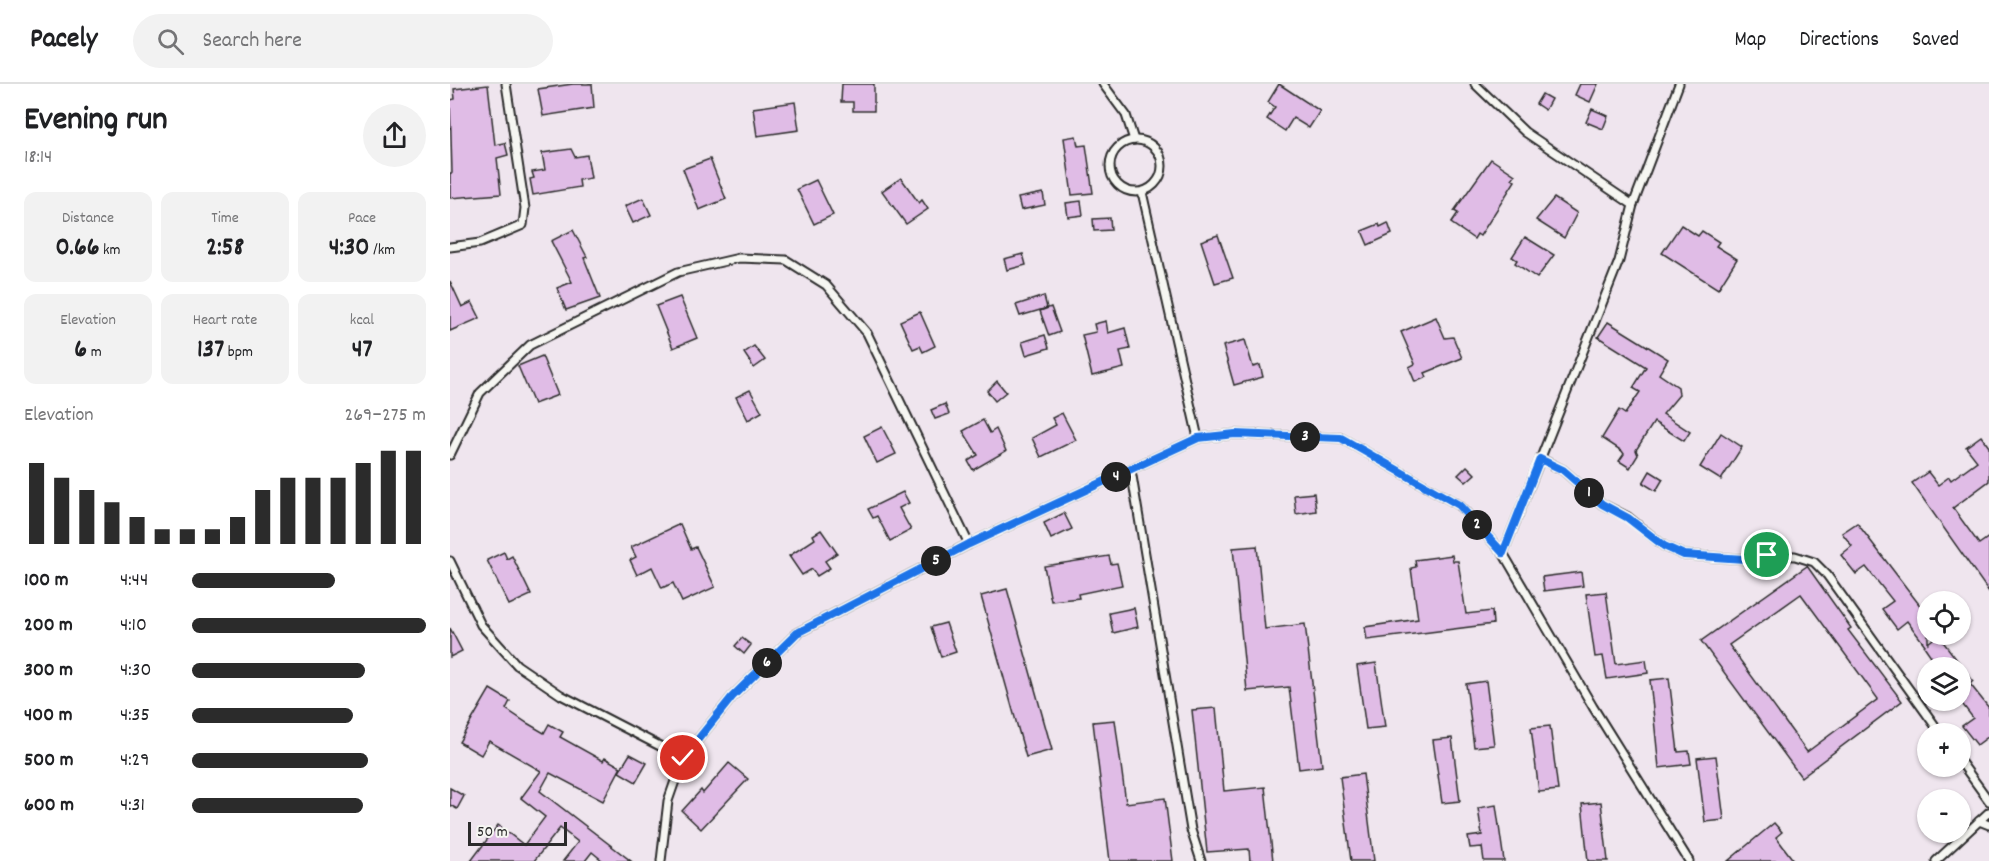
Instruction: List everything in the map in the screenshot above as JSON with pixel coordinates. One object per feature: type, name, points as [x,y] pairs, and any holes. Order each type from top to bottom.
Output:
[{"type":"lane","points":[[450,247],[480,243],[523,225],[525,208],[506,84]]},
{"type":"lane","points":[[1103,84],[1126,115],[1134,140]]},
{"type":"lane","points":[[1475,84],[1525,132],[1632,205]]},
{"type":"lane","points":[[1503,553],[1619,261],[1632,205],[1679,84]]},
{"type":"lane","points":[[1134,140],[1149,144],[1159,155],[1162,170],[1155,184],[1142,192],[1127,191],[1116,183],[1110,170],[1111,156],[1120,145],[1134,140]]},
{"type":"lane","points":[[1142,192],[1198,438]]},
{"type":"lane","points":[[450,455],[480,393],[530,345],[678,272],[739,258],[786,260],[826,285],[867,333],[969,544]]},
{"type":"lane","points":[[661,861],[668,801],[683,758],[732,697],[797,633],[969,544],[1198,438],[1235,434],[1341,438],[1459,505],[1503,553],[1593,707],[1689,861]]},
{"type":"lane","points":[[1540,459],[1563,470],[1602,504],[1628,518],[1664,546],[1684,555],[1744,559],[1767,555],[1795,556],[1814,562],[1827,575],[1933,723]]},
{"type":"lane","points":[[1131,470],[1191,830],[1201,861]]},
{"type":"lane","points":[[450,561],[482,625],[517,665],[561,695],[683,758]]},
{"type":"lane","points":[[1971,776],[1989,801]]},
{"type":"lane","points":[[1936,861],[1989,812]]},
{"type":"lane","points":[[1979,821],[1989,825]]},
{"type":"building","points":[[592,84],[594,108],[543,116],[538,89]]},
{"type":"building","points":[[842,84],[874,84],[874,111],[853,111],[853,102],[841,102]]},
{"type":"building","points":[[1279,84],[1320,111],[1309,128],[1293,118],[1285,131],[1267,119],[1275,107],[1268,102]]},
{"type":"building","points":[[1580,84],[1598,84],[1590,102],[1575,95]]},
{"type":"building","points":[[488,85],[495,145],[505,143],[508,155],[497,158],[501,194],[450,198],[450,173],[452,173],[450,100],[455,99],[454,89]]},
{"type":"building","points":[[1542,94],[1551,99],[1545,110],[1536,104]]},
{"type":"building","points":[[795,102],[799,130],[757,136],[753,108]]},
{"type":"building","points":[[1592,109],[1608,116],[1603,129],[1586,122]]},
{"type":"building","points":[[1076,136],[1078,146],[1086,145],[1093,193],[1072,195],[1064,138]]},
{"type":"building","points":[[571,149],[575,157],[587,155],[591,178],[579,180],[580,187],[533,195],[530,179],[534,178],[532,172],[545,170],[542,153]]},
{"type":"building","points":[[710,159],[726,199],[699,210],[683,169]]},
{"type":"building","points":[[1491,159],[1515,175],[1512,179],[1515,181],[1480,236],[1477,234],[1474,239],[1451,223],[1458,213],[1454,211]]},
{"type":"building","points":[[901,178],[919,203],[922,200],[928,209],[906,224],[882,191]]},
{"type":"building","points":[[816,180],[833,215],[814,224],[797,189]]},
{"type":"building","points":[[1043,193],[1045,205],[1021,210],[1018,198]]},
{"type":"building","points":[[643,198],[651,215],[633,223],[625,206]]},
{"type":"building","points":[[1554,198],[1577,213],[1564,238],[1536,220]]},
{"type":"building","points":[[1081,201],[1083,215],[1068,217],[1066,203]]},
{"type":"building","points":[[1110,218],[1111,230],[1094,231],[1093,219]]},
{"type":"building","points":[[1388,223],[1392,234],[1368,245],[1362,231]]},
{"type":"building","points":[[1681,225],[1698,236],[1702,231],[1719,242],[1716,246],[1737,259],[1718,289],[1662,253]]},
{"type":"building","points":[[573,230],[587,257],[584,258],[600,298],[566,310],[557,288],[572,282],[551,241]]},
{"type":"building","points":[[1218,235],[1233,278],[1215,283],[1201,241]]},
{"type":"building","points":[[1525,237],[1554,255],[1537,278],[1515,263],[1517,260],[1512,257]]},
{"type":"building","points":[[1023,254],[1026,265],[1007,270],[1004,259]]},
{"type":"building","points":[[450,281],[462,307],[472,302],[480,318],[450,331]]},
{"type":"building","points":[[1044,296],[1047,308],[1020,316],[1016,305]]},
{"type":"building","points":[[680,297],[697,338],[673,348],[656,306]]},
{"type":"building","points":[[1051,307],[1060,332],[1049,336],[1040,311]]},
{"type":"building","points":[[920,312],[935,346],[923,352],[920,346],[913,349],[900,321]]},
{"type":"building","points":[[1436,317],[1445,338],[1453,337],[1462,358],[1425,373],[1427,377],[1415,382],[1409,367],[1415,364],[1401,332]]},
{"type":"building","points":[[1106,321],[1108,333],[1125,328],[1130,349],[1120,351],[1124,368],[1092,376],[1082,335],[1096,332],[1094,324]]},
{"type":"building","points":[[1608,322],[1668,359],[1659,374],[1678,387],[1679,395],[1663,414],[1690,432],[1684,441],[1654,422],[1636,450],[1638,455],[1630,468],[1619,461],[1624,454],[1622,451],[1602,438],[1619,410],[1625,414],[1640,392],[1633,388],[1646,367],[1598,337]]},
{"type":"building","points":[[1045,335],[1049,348],[1026,355],[1022,342]]},
{"type":"building","points":[[1245,340],[1253,367],[1260,365],[1263,377],[1234,385],[1223,346]]},
{"type":"building","points":[[754,346],[765,360],[754,368],[744,353]]},
{"type":"building","points":[[542,356],[558,395],[534,404],[518,366]]},
{"type":"building","points":[[997,381],[1006,392],[995,401],[987,391]]},
{"type":"building","points":[[750,390],[762,412],[748,420],[736,397]]},
{"type":"building","points":[[945,404],[949,414],[935,419],[931,410]]},
{"type":"building","points":[[1062,413],[1076,440],[1041,457],[1032,438],[1056,425],[1052,418]]},
{"type":"building","points":[[983,420],[990,433],[996,429],[1006,451],[973,470],[968,461],[978,455],[963,431]]},
{"type":"building","points":[[882,427],[896,454],[877,463],[864,436]]},
{"type":"building","points":[[1721,433],[1742,447],[1721,480],[1700,467]]},
{"type":"building","points":[[1981,436],[1989,447],[1989,481],[1953,508],[1979,544],[1989,537],[1989,592],[1912,483],[1928,472],[1938,485],[1949,477],[1951,480],[1977,461],[1966,447]]},
{"type":"building","points":[[1467,466],[1475,474],[1466,482],[1458,475]]},
{"type":"building","points":[[1650,471],[1663,479],[1656,491],[1643,483]]},
{"type":"building","points":[[903,492],[909,503],[899,508],[911,530],[890,541],[877,516],[873,518],[868,509]]},
{"type":"building","points":[[1314,493],[1316,511],[1296,514],[1294,495]]},
{"type":"building","points":[[1064,513],[1072,529],[1051,539],[1044,523]]},
{"type":"building","points":[[1857,523],[1917,602],[1917,634],[1907,621],[1897,629],[1882,609],[1893,601],[1866,567],[1856,574],[1841,555],[1852,546],[1842,533]]},
{"type":"building","points":[[680,524],[691,549],[696,547],[715,587],[682,602],[673,583],[662,588],[652,567],[637,575],[630,560],[636,557],[631,547]]},
{"type":"building","points":[[821,530],[837,553],[825,561],[830,568],[817,576],[812,569],[802,575],[789,556],[815,539],[813,535]]},
{"type":"building","points":[[1257,546],[1265,629],[1305,624],[1322,766],[1299,769],[1289,687],[1247,691],[1233,548]]},
{"type":"building","points":[[504,552],[507,559],[512,556],[531,595],[509,605],[487,560]]},
{"type":"building","points":[[1452,555],[1453,561],[1458,561],[1466,614],[1492,611],[1493,624],[1367,640],[1365,627],[1418,619],[1411,568],[1416,567],[1415,560]]},
{"type":"building","points":[[1109,556],[1111,564],[1117,563],[1122,585],[1078,594],[1079,598],[1051,601],[1044,566]]},
{"type":"building","points":[[1807,566],[1851,628],[1848,630],[1902,701],[1801,777],[1701,641]],"holes":[[[1801,594],[1878,699],[1807,752],[1729,645]]]},
{"type":"building","points":[[1581,572],[1583,586],[1544,591],[1542,577]]},
{"type":"building","points":[[1007,589],[1052,750],[1026,757],[981,596]]},
{"type":"building","points":[[1606,592],[1616,664],[1646,660],[1648,673],[1607,679],[1603,656],[1595,657],[1586,594]]},
{"type":"building","points":[[1134,608],[1138,627],[1113,633],[1109,613]]},
{"type":"building","points":[[946,623],[956,652],[941,657],[931,627]]},
{"type":"building","points":[[450,628],[462,651],[450,657]]},
{"type":"building","points":[[742,638],[751,645],[744,654],[735,646]]},
{"type":"building","points":[[1946,645],[1955,657],[1932,657],[1924,646]]},
{"type":"building","points":[[1376,663],[1385,727],[1366,729],[1357,666]]},
{"type":"building","points":[[1669,678],[1678,752],[1689,751],[1691,764],[1659,768],[1650,680]]},
{"type":"building","points":[[1486,681],[1494,745],[1474,747],[1466,684]]},
{"type":"building","points":[[1971,685],[1989,708],[1989,736],[1977,745],[1971,737],[1971,723],[1966,723],[1973,718],[1968,711],[1971,711]]},
{"type":"building","points":[[490,689],[510,701],[506,709],[527,723],[544,733],[549,724],[563,732],[560,737],[603,761],[605,758],[621,767],[603,801],[550,773],[540,791],[631,861],[603,861],[592,852],[585,861],[563,861],[578,842],[560,828],[534,861],[471,861],[498,825],[524,845],[545,817],[521,798],[541,771],[489,741],[481,755],[459,742]]},
{"type":"building","points":[[1216,708],[1224,791],[1265,787],[1273,861],[1250,861],[1249,849],[1207,852],[1192,710]]},
{"type":"building","points":[[1115,720],[1126,803],[1165,798],[1173,861],[1110,861],[1093,722]]},
{"type":"building","points":[[1550,726],[1558,790],[1539,792],[1531,728]]},
{"type":"building","points":[[1452,738],[1460,801],[1442,803],[1433,740]]},
{"type":"building","points":[[630,754],[647,763],[636,782],[619,772]]},
{"type":"building","points":[[1716,756],[1724,820],[1705,822],[1697,758]]},
{"type":"building","points":[[729,763],[748,779],[701,829],[682,811],[701,790],[703,793]]},
{"type":"building","points":[[1363,774],[1374,861],[1351,861],[1340,777]]},
{"type":"building","points":[[450,788],[464,796],[457,809],[450,805]]},
{"type":"building","points":[[1601,802],[1608,861],[1588,861],[1582,804]]},
{"type":"building","points":[[1496,805],[1504,861],[1484,861],[1482,847],[1470,848],[1468,837],[1482,835],[1478,808]]},
{"type":"building","points":[[1774,823],[1782,832],[1776,837],[1794,861],[1728,861]]},
{"type":"route","points":[[683,758],[732,697],[797,633],[969,544],[1198,438],[1235,434],[1341,438],[1459,505],[1503,553],[1540,459],[1563,470],[1602,504],[1628,518],[1664,546],[1684,555],[1744,559],[1767,555]]}]
